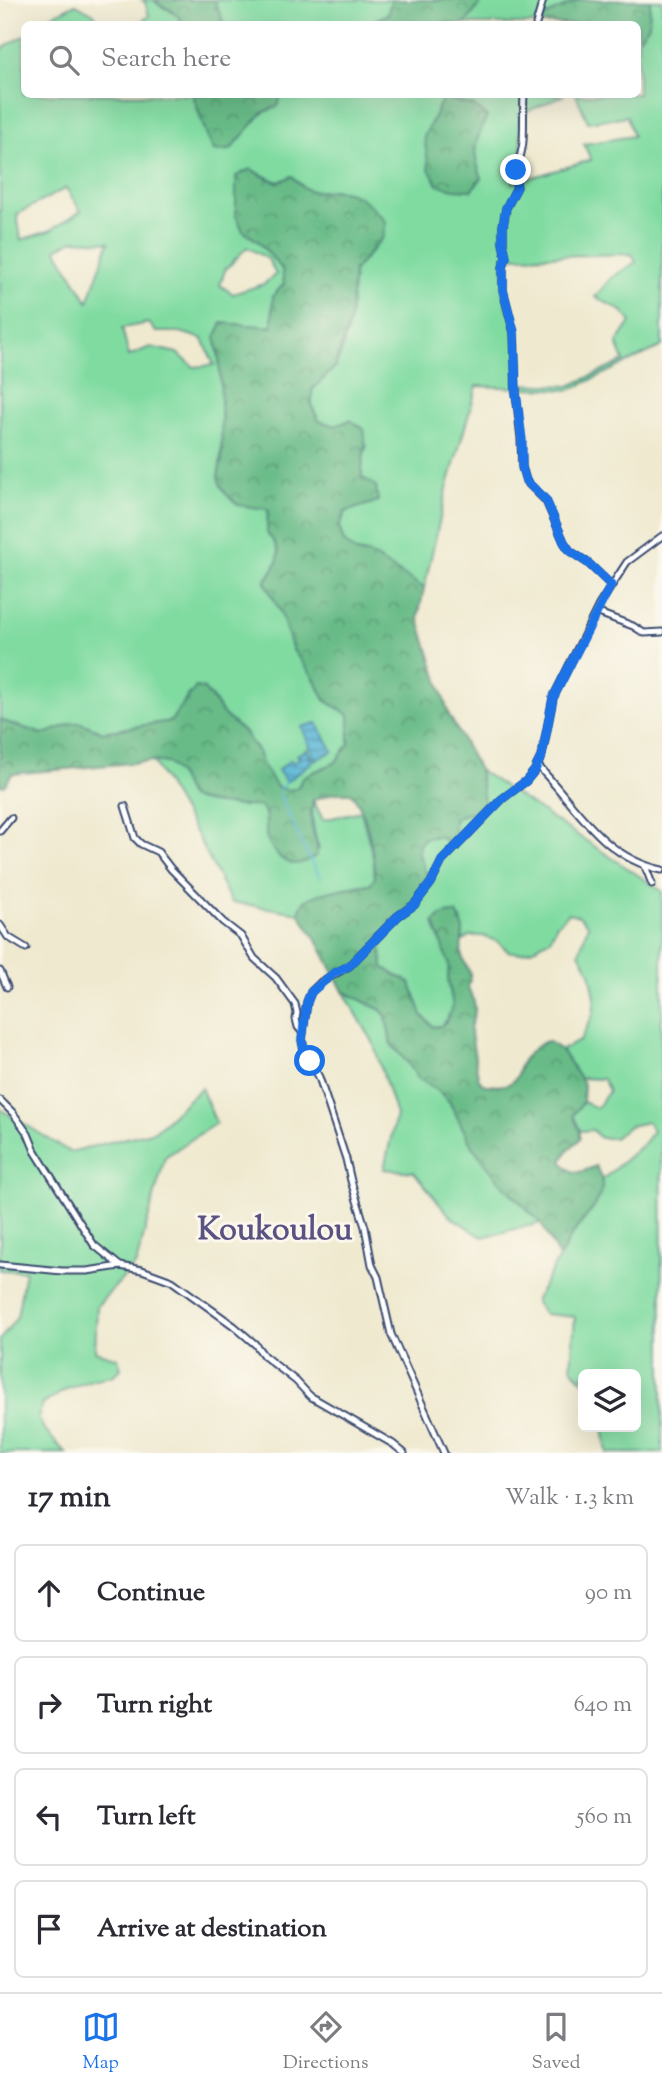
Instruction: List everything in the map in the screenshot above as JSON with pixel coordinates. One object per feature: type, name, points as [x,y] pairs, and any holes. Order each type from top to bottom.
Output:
[{"type":"street","points":[[537,21],[542,0]]},
{"type":"street","points":[[524,98],[523,142],[514,178],[517,187],[506,208],[503,243],[506,257],[503,290],[514,332],[522,467],[526,481],[546,500],[570,551],[588,563],[611,585]]},
{"type":"street","points":[[444,1453],[391,1334],[346,1159],[319,1077],[304,1050],[307,1002],[311,992],[334,973],[349,966],[398,916],[414,905],[431,883],[442,861],[502,799],[526,781],[542,755],[553,698],[596,612],[628,562],[662,536]]},
{"type":"street","points":[[596,612],[644,633],[662,632]]},
{"type":"street","points":[[537,765],[593,829],[628,859],[662,870]]},
{"type":"street","points":[[125,806],[135,838],[158,852],[223,922],[241,936],[254,958],[276,978],[295,1004],[298,1027],[303,1033]]},
{"type":"street","points":[[0,831],[11,818]]},
{"type":"street","points":[[645,866],[653,884]]},
{"type":"street","points":[[0,925],[8,937],[26,948]]},
{"type":"street","points":[[0,971],[7,987]]},
{"type":"street","points":[[0,1100],[28,1134],[35,1151],[94,1245],[120,1266]]},
{"type":"street","points":[[0,1265],[62,1270],[120,1266],[142,1270],[172,1281],[234,1326],[310,1396],[404,1453]]},
{"type":"green space","points":[[142,0],[154,0],[174,12],[182,21],[142,21],[149,16]]},
{"type":"green space","points":[[154,0],[214,0],[223,21],[182,21],[174,12]]},
{"type":"green space","points":[[214,0],[391,0],[388,14],[373,21],[223,21]]},
{"type":"green space","points":[[391,0],[483,0],[467,21],[373,21],[388,14]]},
{"type":"green space","points":[[483,0],[579,0],[549,14],[541,21],[467,21]]},
{"type":"green space","points":[[579,0],[650,0],[649,25],[641,35],[641,21],[541,21],[549,14]]},
{"type":"green space","points":[[650,0],[662,0],[662,346],[570,390],[477,386],[446,492],[424,588],[371,555],[356,552],[344,542],[339,527],[362,477],[362,460],[367,445],[336,426],[319,421],[312,407],[312,390],[335,367],[342,351],[350,319],[354,271],[383,237],[335,190],[302,189],[250,169],[243,231],[259,242],[282,269],[284,284],[273,296],[272,327],[223,323],[215,337],[222,407],[222,446],[218,477],[257,508],[268,509],[267,533],[277,546],[278,557],[265,582],[281,613],[293,650],[314,678],[325,700],[349,715],[349,744],[335,763],[304,776],[297,788],[278,788],[268,776],[244,732],[225,716],[210,695],[190,693],[171,721],[103,732],[81,723],[73,723],[42,734],[0,720],[0,52],[21,38],[21,98],[194,98],[207,136],[230,150],[262,113],[278,105],[280,98],[557,98],[519,115],[522,154],[513,183],[591,160],[584,144],[633,136],[627,116],[588,122],[577,98],[641,98],[641,35],[649,25]],"holes":[[[474,106],[486,116],[475,147],[482,178],[471,190]],[[66,188],[81,211],[49,231],[21,240],[17,214]],[[74,240],[109,242],[88,302],[56,249]],[[247,247],[268,259],[276,274],[264,284],[233,294],[220,285],[225,270]],[[632,254],[636,262],[611,278],[595,297],[622,311],[631,322],[617,343],[624,361],[570,386],[515,384],[521,346],[503,293],[509,257]],[[149,323],[156,332],[180,332],[203,339],[214,365],[194,367],[177,353],[150,347],[129,356],[122,328]]]},
{"type":"green space","points":[[76,4],[94,14],[98,21],[41,21]]},
{"type":"green space","points":[[194,98],[280,98],[278,106],[262,113],[230,150],[214,151]]},
{"type":"green space","points":[[443,98],[474,106],[487,116],[479,133],[475,153],[482,178],[471,190],[438,185],[429,169],[424,137]]},
{"type":"green space","points":[[250,169],[277,183],[292,176],[313,192],[338,190],[353,194],[386,222],[383,237],[354,271],[350,319],[335,367],[312,390],[312,407],[319,421],[336,426],[350,420],[364,429],[362,477],[376,486],[378,501],[345,512],[339,527],[344,542],[356,552],[371,555],[424,588],[418,617],[449,715],[479,770],[484,803],[478,809],[455,818],[453,842],[445,841],[439,836],[429,837],[420,844],[419,855],[428,876],[414,902],[380,936],[383,967],[411,984],[422,1015],[433,1027],[441,1026],[447,1020],[453,1005],[448,980],[449,964],[434,922],[444,915],[456,913],[463,930],[462,956],[470,973],[468,987],[475,1011],[470,1028],[478,1077],[482,1084],[509,1084],[517,1077],[527,1056],[547,1041],[561,1050],[584,1085],[583,1102],[573,1115],[580,1131],[580,1139],[568,1150],[562,1161],[569,1170],[577,1172],[596,1166],[602,1187],[593,1208],[559,1257],[541,1223],[501,1183],[472,1146],[449,1101],[419,1079],[391,1044],[386,1016],[381,1010],[343,991],[319,944],[299,913],[308,899],[335,890],[370,884],[375,878],[365,821],[351,793],[333,793],[313,800],[311,820],[317,846],[316,856],[295,864],[281,858],[269,843],[265,814],[261,806],[194,799],[189,796],[179,776],[168,763],[153,761],[12,774],[4,786],[0,785],[0,720],[42,734],[73,723],[81,723],[103,732],[171,721],[196,687],[204,689],[225,716],[244,732],[278,788],[297,788],[304,776],[335,763],[349,744],[349,715],[325,700],[314,678],[293,650],[281,613],[265,582],[278,557],[277,546],[267,533],[268,509],[238,505],[226,494],[218,477],[222,459],[221,403],[219,353],[215,337],[222,323],[272,327],[273,296],[284,284],[282,269],[259,242],[243,231],[236,216],[236,176]]},
{"type":"green space","points":[[153,761],[168,763],[179,776],[189,796],[194,799],[223,804],[261,805],[266,813],[266,836],[319,849],[313,825],[313,800],[323,820],[361,811],[374,861],[375,878],[370,884],[335,890],[308,899],[299,913],[231,902],[198,837]]},
{"type":"green space","points":[[479,770],[662,891],[662,1453],[607,1453],[604,1432],[641,1432],[641,1369],[578,1369],[578,1375],[571,1367],[575,1317],[544,1314],[535,1301],[570,1238],[595,1204],[602,1180],[642,1145],[653,1131],[648,1122],[629,1126],[614,1138],[600,1138],[593,1130],[580,1131],[573,1115],[583,1102],[597,1108],[609,1091],[603,1079],[579,1078],[561,1050],[580,1041],[593,1015],[595,997],[590,972],[579,953],[588,925],[579,916],[569,913],[557,924],[550,939],[533,949],[519,953],[508,951],[497,941],[483,936],[470,936],[463,941],[461,919],[434,923],[449,964],[448,980],[453,1005],[447,1020],[441,1026],[433,1027],[422,1015],[411,984],[383,967],[380,936],[422,892],[428,876],[419,855],[420,844],[429,837],[439,836],[445,841],[455,818],[478,809],[484,803]]},
{"type":"green space","points":[[343,991],[381,1010],[386,1016],[391,1044],[419,1079],[449,1101],[473,1146],[501,1183],[541,1223],[482,1237],[450,1216],[414,1172],[384,1169],[396,1115],[373,1042]]},
{"type":"green space","points":[[201,1088],[216,1123],[165,1157],[136,1264],[97,1306],[95,1351],[118,1358],[121,1369],[112,1376],[67,1389],[43,1404],[38,1417],[45,1431],[66,1453],[0,1453],[0,1340],[17,1317],[25,1271],[0,1270],[0,1109],[70,1152],[155,1131]]},
{"type":"water","points":[[317,723],[333,751],[315,760],[302,727]]},
{"type":"water","points":[[307,749],[312,762],[286,782],[278,770],[291,760],[293,763],[299,759],[297,755]]},
{"type":"waterway","points":[[286,782],[280,788],[280,795],[307,855],[321,878]]},
{"type":"district","name":"Koukoulou","points":[[275,1228]]},
{"type":"route","points":[[310,1061],[302,1040],[311,992],[334,973],[349,966],[398,916],[414,905],[431,883],[442,861],[502,799],[526,781],[535,770],[542,755],[553,698],[611,585],[588,563],[570,551],[554,522],[546,500],[526,481],[522,467],[514,332],[503,290],[506,257],[503,226],[506,208],[517,187],[514,178],[516,170]]}]
